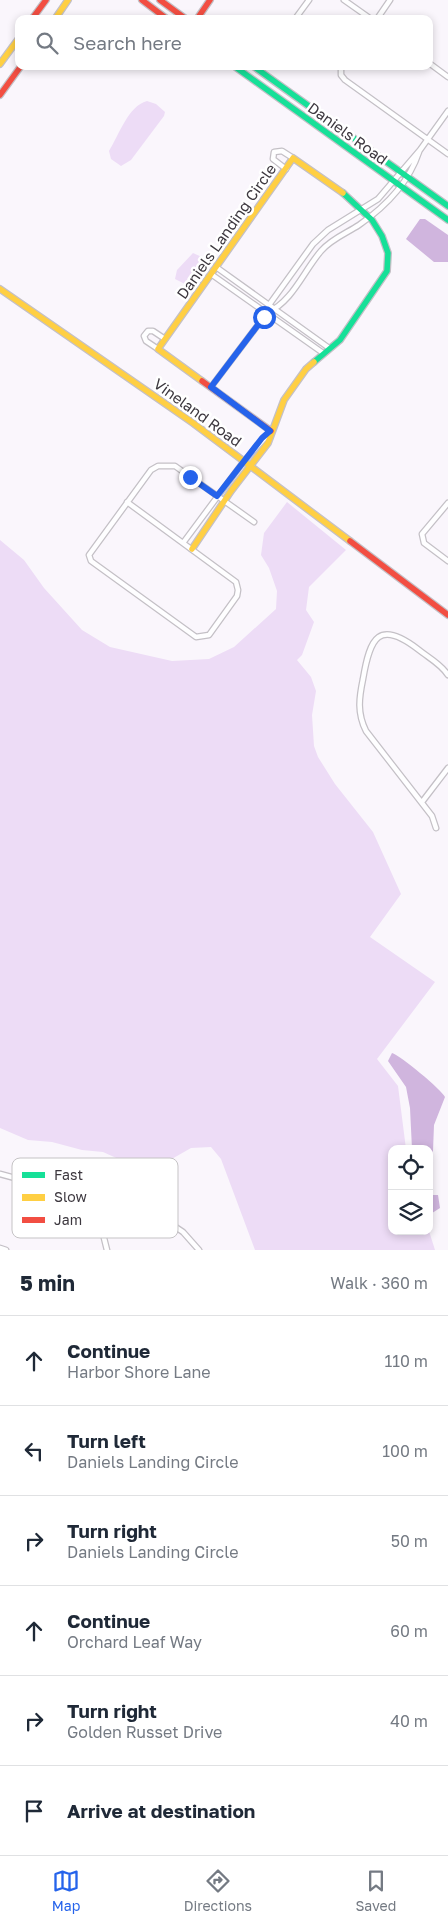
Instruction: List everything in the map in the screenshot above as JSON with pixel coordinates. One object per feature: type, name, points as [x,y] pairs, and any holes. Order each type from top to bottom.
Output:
[{"type":"main road","points":[[35,15],[46,0]]},
{"type":"main road","points":[[58,15],[68,0]]},
{"type":"main road","points":[[142,0],[163,15]]},
{"type":"main road","points":[[160,0],[181,15]]},
{"type":"main road","points":[[200,15],[210,0]]},
{"type":"main road","points":[[0,64],[15,43]]},
{"type":"main road","points":[[0,95],[18,70]]},
{"type":"main road","name":"Daniels Road","points":[[240,70],[448,220]]},
{"type":"main road","name":"Daniels Road","points":[[259,70],[448,206]]},
{"type":"main road","name":"Daniels Landing Circle","points":[[158,349],[294,158],[363,210],[370,217],[388,248],[390,260],[387,271],[340,340],[306,369],[284,400],[270,431],[268,443],[234,487],[192,549]]},
{"type":"main road","name":"Vineland Road","points":[[0,289],[244,461],[448,615]]},
{"type":"main road","points":[[158,349],[270,431]]},
{"type":"street","points":[[298,15],[309,0]]},
{"type":"street","points":[[344,0],[365,15]]},
{"type":"street","points":[[380,15],[390,0]]},
{"type":"street","points":[[433,66],[448,78]]},
{"type":"street","points":[[341,70],[344,80],[448,154]]},
{"type":"street","points":[[211,387],[267,313],[269,304],[321,236],[378,199],[420,150],[448,111]]},
{"type":"street","points":[[267,313],[285,301],[322,250],[384,205],[401,186],[420,150]]},
{"type":"street","points":[[286,169],[274,158],[274,152],[282,151],[294,158]]},
{"type":"street","points":[[378,199],[384,205]]},
{"type":"street","points":[[216,267],[329,348]]},
{"type":"street","points":[[211,274],[323,353]]},
{"type":"street","points":[[158,349],[145,339],[144,336],[148,330],[165,339]]},
{"type":"street","name":"Daniels Landing Circle","points":[[183,543],[244,461],[270,431]]},
{"type":"street","points":[[258,443],[265,447]]},
{"type":"street","points":[[127,502],[236,582],[237,596],[209,635],[202,637],[196,636],[89,558],[127,502],[150,470],[158,466],[175,466],[254,522]]},
{"type":"street","points":[[228,483],[234,487]]},
{"type":"street","points":[[448,503],[422,534],[424,543],[448,561]]},
{"type":"street","points":[[436,828],[432,816],[422,802],[366,731],[361,721],[359,701],[369,648],[381,636],[389,634],[403,637],[443,668],[448,675]]},
{"type":"street","points":[[443,668],[448,662]]},
{"type":"street","points":[[422,802],[448,768]]},
{"type":"street","points":[[178,1229],[199,1250]]},
{"type":"street","points":[[0,1248],[6,1250]]},
{"type":"shaded area","points":[[147,101],[156,104],[165,112],[164,116],[131,160],[121,166],[111,159],[109,151],[129,115],[140,104]]},
{"type":"shaded area","points":[[420,219],[425,219],[448,235],[448,262],[434,262],[406,239]]},
{"type":"shaded area","points":[[193,253],[204,258],[185,284],[175,279],[177,270]]},
{"type":"shaded area","points":[[287,502],[346,550],[309,587],[306,610],[314,622],[302,655],[297,660],[311,677],[316,691],[312,715],[314,746],[318,757],[335,784],[373,832],[401,894],[370,937],[435,982],[377,1059],[398,1086],[405,1145],[388,1145],[388,1235],[430,1235],[435,1250],[255,1250],[221,1159],[211,1147],[191,1148],[174,1158],[116,1158],[103,1152],[82,1150],[52,1142],[28,1140],[0,1128],[0,540],[24,560],[44,588],[82,630],[110,647],[172,661],[209,659],[234,647],[276,609],[277,591],[269,568],[261,555],[264,533]]},
{"type":"shaded area","points":[[392,1053],[396,1055],[437,1087],[445,1097],[434,1125],[433,1151],[433,1145],[412,1145],[410,1108],[406,1087],[388,1061]]},
{"type":"shaded area","points":[[433,1195],[438,1195],[440,1208],[433,1212]]},
{"type":"traffic: fast","points":[[240,70],[448,220]]},
{"type":"traffic: fast","points":[[259,70],[448,206]]},
{"type":"traffic: fast","points":[[314,362],[340,340],[387,271],[388,253],[382,236],[372,220],[343,193]]},
{"type":"traffic: slow","points":[[58,15],[68,0]]},
{"type":"traffic: slow","points":[[0,64],[15,43]]},
{"type":"traffic: slow","points":[[202,381],[158,349],[293,158],[343,193]]},
{"type":"traffic: slow","points":[[0,289],[193,423],[350,541]]},
{"type":"traffic: slow","points":[[192,549],[231,491],[268,443],[284,400],[306,369],[314,362]]},
{"type":"traffic: jam","points":[[35,15],[46,0]]},
{"type":"traffic: jam","points":[[142,0],[162,15]]},
{"type":"traffic: jam","points":[[160,0],[181,15]]},
{"type":"traffic: jam","points":[[200,15],[210,0]]},
{"type":"traffic: jam","points":[[0,95],[18,70]]},
{"type":"traffic: jam","points":[[202,381],[271,431]]},
{"type":"traffic: jam","points":[[350,541],[448,615]]},
{"type":"route","points":[[190,477],[217,496],[262,438],[270,431],[211,387],[264,317]]}]
